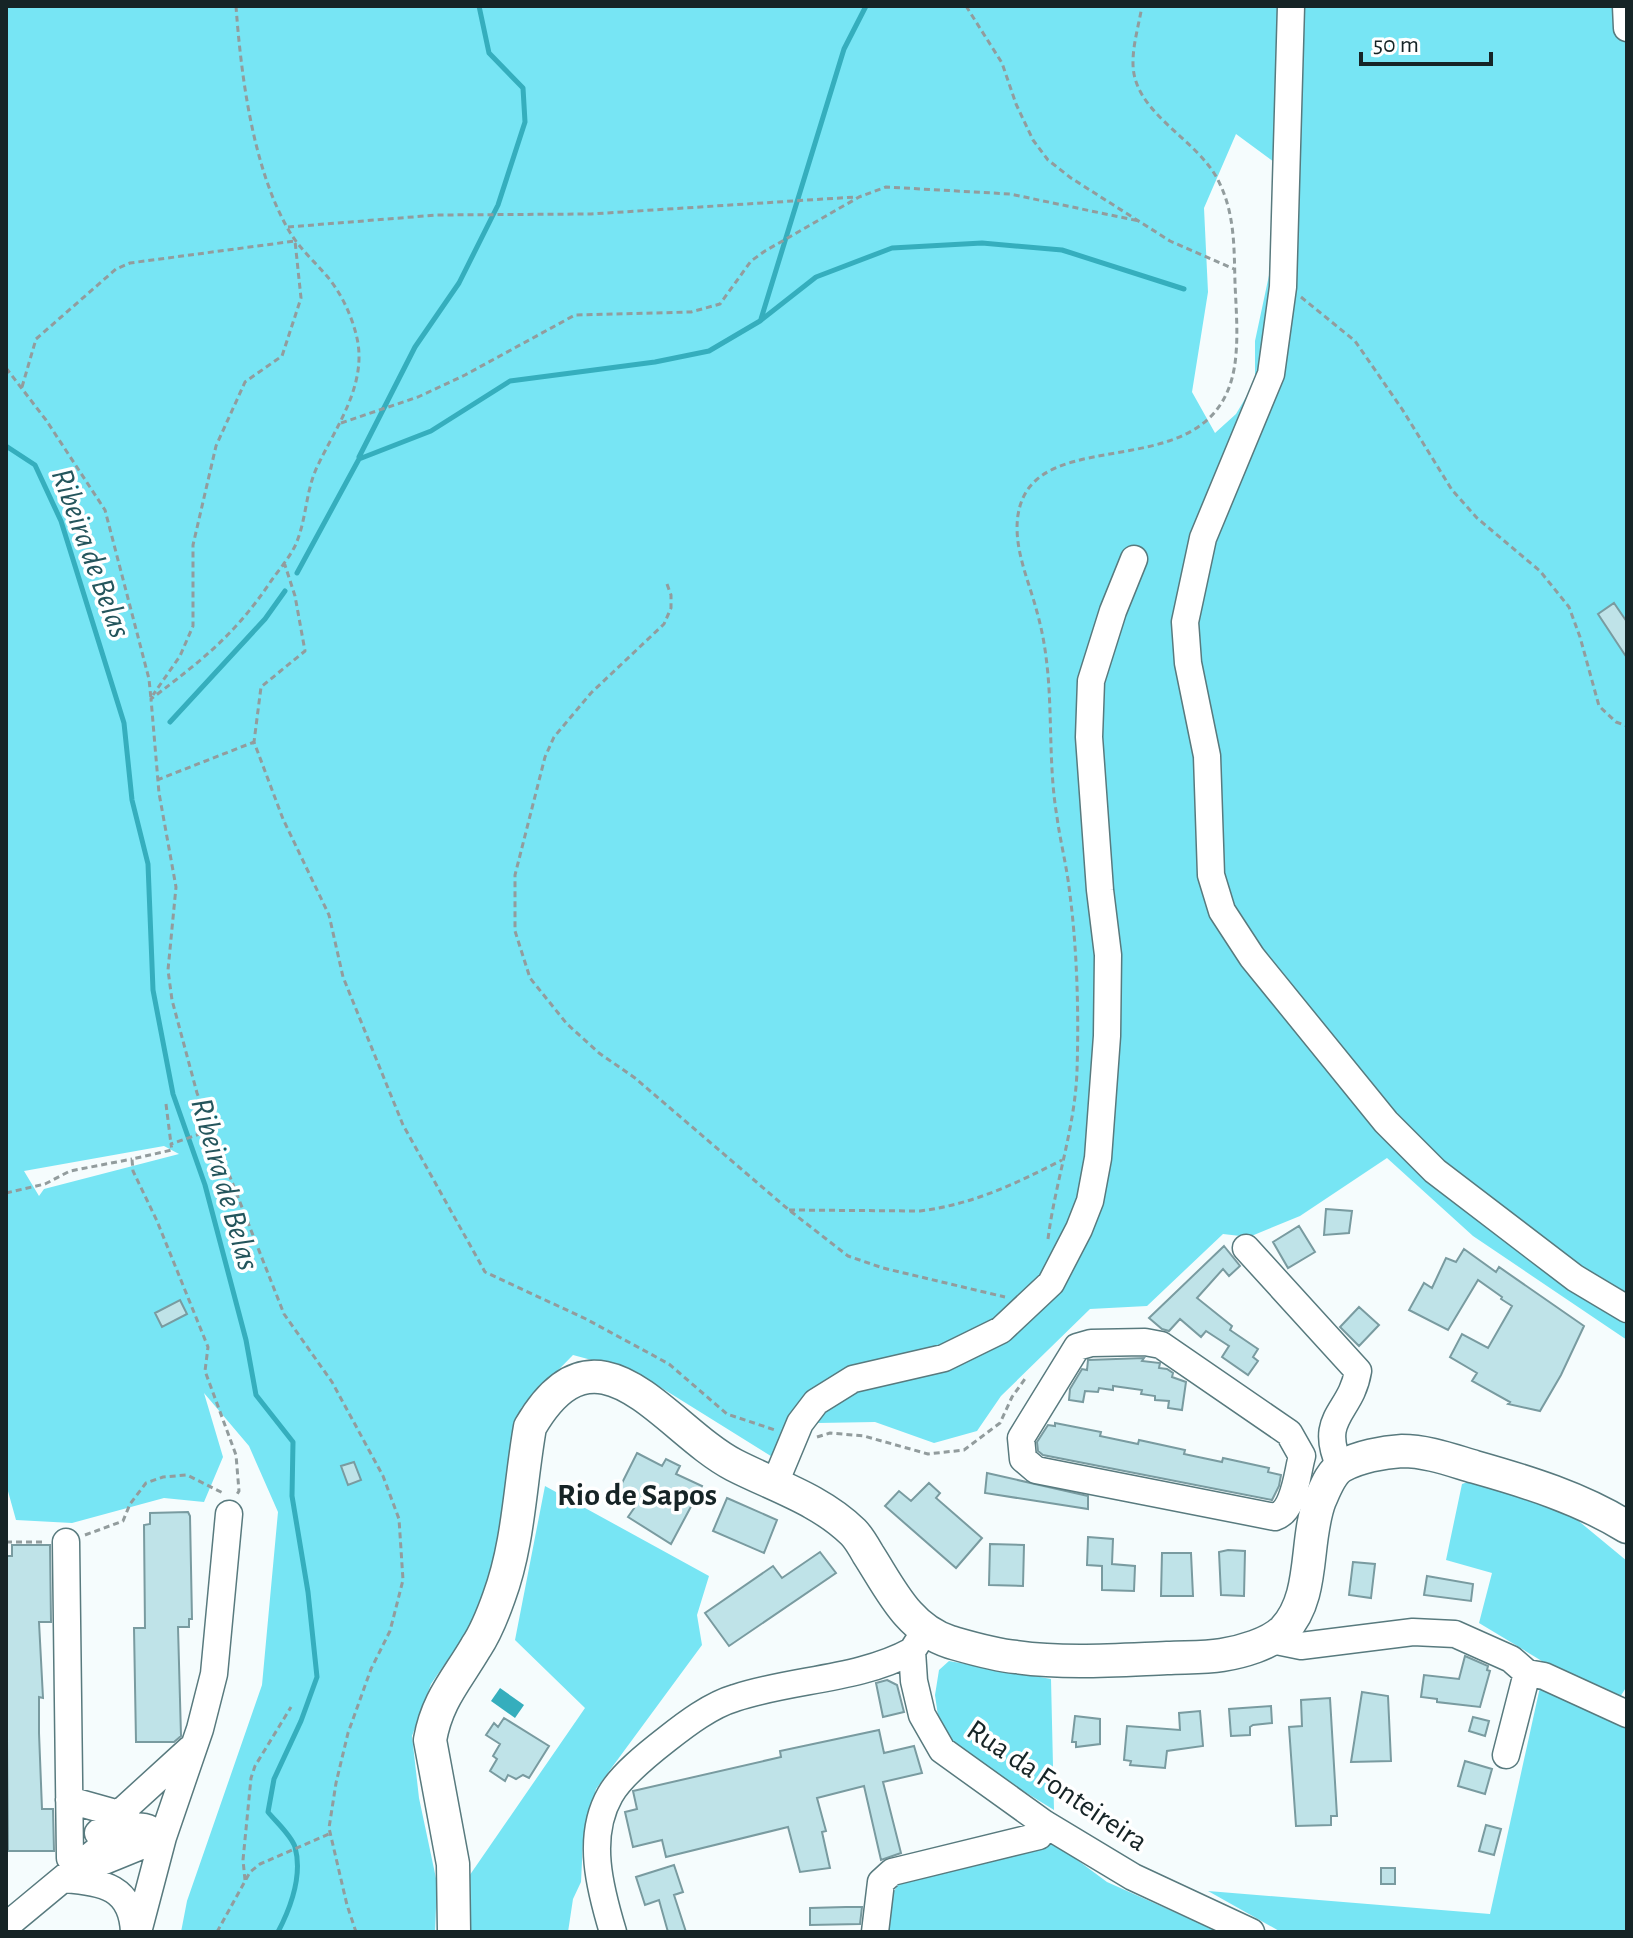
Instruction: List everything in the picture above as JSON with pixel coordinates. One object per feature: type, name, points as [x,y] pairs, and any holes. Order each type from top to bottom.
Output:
[{"type":"main road","points":[[454,1932],[453,1864],[430,1740],[433,1721],[441,1700],[476,1647],[500,1596],[511,1556],[530,1427],[554,1395],[581,1379],[622,1381],[646,1396],[711,1450],[816,1504],[855,1533],[909,1617],[918,1641],[945,1640],[1017,1658],[1116,1660],[1222,1655],[1271,1640],[1285,1629],[1302,1604],[1310,1540],[1328,1482],[1340,1467],[1375,1455],[1402,1451],[1435,1455],[1541,1487],[1598,1510],[1627,1527]]},
{"type":"street","points":[[1291,6],[1283,287],[1271,374],[1203,538],[1185,622],[1188,663],[1207,756],[1211,875],[1222,911],[1252,957],[1386,1122],[1435,1171],[1575,1278],[1627,1309]]},
{"type":"street","points":[[1626,6],[1627,28]]},
{"type":"street","points":[[775,1483],[800,1423],[816,1402],[853,1379],[944,1358],[1001,1330],[1026,1308],[1051,1283],[1090,1201],[1098,1158],[1107,1036],[1108,955],[1089,737],[1091,681],[1113,611],[1134,559]]},
{"type":"street","points":[[1246,1248],[1358,1371],[1356,1383],[1334,1418],[1331,1447],[1340,1467]]},
{"type":"street","points":[[1145,1342],[1161,1345],[1289,1433],[1302,1456],[1288,1506],[1282,1515],[1275,1517],[1036,1470],[1023,1459],[1020,1450],[1021,1438],[1077,1347],[1091,1343],[1145,1342]]},
{"type":"street","points":[[136,1932],[214,1674],[229,1514]]},
{"type":"street","points":[[66,1542],[69,1800],[66,1868]]},
{"type":"street","points":[[1271,1640],[1301,1646],[1413,1632],[1455,1634],[1511,1659],[1527,1673],[1544,1676],[1627,1714]]},
{"type":"street","points":[[613,1932],[601,1892],[598,1831],[610,1795],[645,1756],[683,1727],[732,1698],[888,1664],[918,1641]]},
{"type":"street","name":"Rua da Fonteireira","points":[[918,1641],[914,1681],[922,1715],[942,1750],[1045,1824],[1133,1877],[1251,1932]]},
{"type":"street","points":[[1506,1755],[1527,1673]]},
{"type":"street","points":[[6,1926],[119,1814],[194,1746]]},
{"type":"street","points":[[69,1800],[119,1814]]},
{"type":"street","points":[[875,1932],[881,1882],[892,1872],[1039,1836],[1045,1824]]},
{"type":"street","points":[[66,1868],[123,1829],[148,1826],[163,1837]]},
{"type":"street","points":[[66,1868],[118,1891],[136,1932]]},
{"type":"path","points":[[151,699],[211,654],[250,613],[294,548],[302,527],[313,475],[341,423],[355,385],[359,355],[352,320],[329,279],[295,241],[262,169],[242,72],[236,6]]},
{"type":"path","points":[[966,6],[1002,63],[1033,140],[1048,160],[1170,241],[1235,270]]},
{"type":"path","points":[[341,423],[430,391],[575,315],[691,312],[720,304],[751,261],[859,197],[886,187],[1010,194],[1139,221]]},
{"type":"path","points":[[287,227],[425,216],[591,214],[859,197]]},
{"type":"path","points":[[22,387],[36,339],[116,269],[130,263],[295,241]]},
{"type":"path","points":[[151,699],[180,656],[193,626],[193,545],[216,446],[245,382],[282,356],[301,298],[295,241]]},
{"type":"path","points":[[1283,287],[1309,302],[1355,341],[1452,490],[1477,518],[1540,571],[1569,607],[1599,706],[1616,722],[1627,726]]},
{"type":"path","points":[[6,368],[57,436],[105,510],[144,660],[151,699],[157,780],[176,887],[168,970],[172,1000],[197,1093],[284,1314],[332,1382],[383,1476],[399,1519],[403,1580],[390,1631],[371,1669],[348,1733],[336,1783],[329,1834],[356,1932]]},
{"type":"path","points":[[284,562],[295,596],[305,651],[261,687],[254,742],[283,819],[329,915],[343,977],[403,1125],[485,1272],[586,1319],[669,1364],[727,1414],[794,1443],[830,1433],[864,1436],[928,1454],[964,1450],[1000,1423],[1012,1397],[1027,1376]]},
{"type":"path","points":[[667,584],[671,608],[664,624],[591,693],[554,737],[545,757],[515,875],[515,931],[530,978],[567,1024],[599,1053],[635,1078],[789,1210],[848,1256],[883,1268],[987,1291],[1021,1303],[1026,1308]]},
{"type":"path","points":[[157,780],[254,742]]},
{"type":"path","points":[[6,1193],[45,1184],[70,1171],[172,1150],[166,1104]]},
{"type":"path","points":[[171,1144],[211,1130]]},
{"type":"path","points":[[6,1542],[66,1542],[123,1521],[130,1504],[146,1483],[163,1477],[187,1475],[234,1498],[239,1491],[236,1455],[205,1371],[208,1347],[157,1221],[133,1171],[132,1159]]},
{"type":"path","points":[[789,1210],[920,1211],[942,1208],[1005,1189],[1062,1160]]},
{"type":"path","points":[[245,1880],[243,1860],[251,1778],[255,1766],[291,1707]]},
{"type":"path","points":[[217,1932],[245,1880],[260,1864],[329,1834]]},
{"type":"shaded area","points":[[6,6],[1627,6],[1627,1340],[1473,1236],[1387,1158],[1300,1216],[1249,1237],[1223,1234],[1147,1306],[1090,1309],[1001,1396],[977,1431],[934,1443],[875,1422],[818,1423],[774,1458],[636,1372],[573,1355],[521,1408],[492,1581],[473,1623],[431,1684],[412,1736],[419,1798],[437,1883],[435,1932],[181,1932],[187,1901],[262,1685],[278,1512],[249,1446],[204,1393],[223,1457],[204,1502],[164,1498],[72,1523],[16,1520],[6,1484]],"holes":[[[1236,134],[1274,162],[1274,252],[1255,341],[1255,382],[1236,414],[1215,433],[1192,392],[1208,292],[1204,208]],[[164,1146],[179,1154],[44,1189],[39,1196],[24,1171]]]},
{"type":"shaded area","points":[[1476,1479],[1575,1518],[1627,1561],[1627,1686],[1615,1705],[1479,1623],[1492,1573],[1446,1560],[1462,1484]]},
{"type":"shaded area","points":[[545,1486],[709,1576],[697,1615],[702,1645],[596,1789],[583,1841],[581,1882],[573,1899],[568,1932],[468,1932],[465,1882],[585,1708],[515,1640]]},
{"type":"shaded area","points":[[949,1661],[1051,1679],[1054,1810],[965,1755],[940,1730],[935,1695],[939,1670]]},
{"type":"shaded area","points":[[1540,1687],[1627,1723],[1627,1932],[1281,1932],[1208,1891],[1490,1914]]},
{"type":"shaded area","points":[[500,1688],[524,1705],[515,1718],[491,1701]]},
{"type":"shaded area","points":[[1053,1842],[1107,1882],[1219,1932],[884,1932],[884,1907],[901,1880]]},
{"type":"building","points":[[1614,603],[1627,622],[1627,658],[1598,614]]},
{"type":"building","points":[[1326,1209],[1352,1211],[1349,1233],[1324,1235]]},
{"type":"building","points":[[1299,1226],[1315,1252],[1288,1268],[1273,1242]]},
{"type":"building","points":[[1224,1246],[1240,1266],[1229,1276],[1223,1269],[1197,1298],[1232,1326],[1230,1330],[1258,1349],[1253,1357],[1258,1361],[1248,1375],[1222,1357],[1229,1346],[1206,1331],[1201,1337],[1180,1319],[1169,1331],[1149,1318]]},
{"type":"building","points":[[1464,1249],[1496,1272],[1499,1267],[1584,1326],[1540,1411],[1508,1404],[1510,1402],[1472,1381],[1477,1373],[1450,1357],[1462,1334],[1488,1348],[1512,1306],[1502,1297],[1478,1280],[1448,1330],[1409,1310],[1424,1283],[1432,1288],[1446,1258],[1456,1262]]},
{"type":"building","points":[[180,1300],[187,1314],[162,1327],[155,1313]]},
{"type":"building","points":[[1359,1307],[1379,1325],[1359,1346],[1340,1327]]},
{"type":"building","points":[[1144,1358],[1142,1361],[1160,1363],[1159,1368],[1167,1369],[1173,1373],[1172,1377],[1186,1382],[1182,1410],[1168,1408],[1169,1401],[1155,1400],[1155,1396],[1141,1394],[1142,1390],[1113,1386],[1113,1390],[1099,1388],[1098,1392],[1085,1391],[1083,1402],[1069,1400],[1070,1389],[1082,1369],[1087,1370],[1088,1360]]},
{"type":"building","points":[[1055,1423],[1101,1432],[1100,1436],[1138,1444],[1139,1440],[1185,1450],[1184,1454],[1222,1462],[1223,1458],[1269,1468],[1268,1472],[1281,1475],[1279,1486],[1272,1500],[1043,1455],[1038,1451],[1037,1442],[1048,1425],[1055,1426]]},
{"type":"building","points":[[637,1453],[662,1466],[666,1459],[680,1466],[676,1474],[702,1486],[671,1544],[628,1517],[637,1504],[626,1499],[629,1493],[619,1489]]},
{"type":"building","points":[[354,1462],[361,1480],[348,1485],[341,1466]]},
{"type":"building","points":[[987,1473],[1088,1496],[1088,1509],[985,1493]]},
{"type":"building","points":[[929,1483],[940,1493],[936,1498],[982,1538],[956,1568],[885,1506],[899,1491],[911,1501]]},
{"type":"building","points":[[727,1498],[777,1520],[764,1553],[713,1531]]},
{"type":"building","points":[[188,1512],[192,1619],[189,1619],[189,1627],[178,1627],[181,1736],[174,1742],[136,1742],[134,1628],[145,1628],[144,1525],[150,1524],[150,1513]]},
{"type":"building","points":[[1088,1537],[1113,1539],[1112,1564],[1135,1566],[1134,1591],[1102,1590],[1102,1566],[1087,1565]]},
{"type":"building","points":[[990,1544],[1024,1545],[1023,1586],[989,1585]]},
{"type":"building","points":[[12,1545],[50,1545],[51,1622],[39,1622],[43,1698],[39,1697],[39,1733],[42,1809],[53,1809],[54,1851],[8,1851],[6,1623],[7,1556],[12,1556]]},
{"type":"building","points":[[1245,1551],[1244,1596],[1221,1595],[1219,1552]]},
{"type":"building","points":[[820,1552],[836,1573],[729,1646],[705,1613],[773,1566],[782,1578]]},
{"type":"building","points":[[1162,1553],[1191,1553],[1193,1596],[1161,1596]]},
{"type":"building","points":[[1353,1562],[1375,1564],[1371,1598],[1349,1595]]},
{"type":"building","points":[[1427,1576],[1473,1584],[1471,1601],[1424,1595]]},
{"type":"building","points":[[1465,1656],[1488,1666],[1487,1670],[1490,1671],[1480,1707],[1421,1697],[1424,1675],[1459,1679]]},
{"type":"building","points":[[887,1680],[897,1685],[904,1712],[883,1717],[876,1683]]},
{"type":"building","points":[[1362,1692],[1388,1696],[1391,1761],[1351,1762]]},
{"type":"building","points":[[1330,1698],[1337,1816],[1331,1816],[1331,1825],[1296,1826],[1289,1727],[1302,1726],[1301,1700]]},
{"type":"building","points":[[1271,1706],[1272,1723],[1253,1725],[1250,1735],[1231,1736],[1229,1709]]},
{"type":"building","points":[[1200,1711],[1203,1746],[1167,1751],[1165,1768],[1130,1765],[1131,1761],[1124,1760],[1127,1726],[1180,1730],[1179,1713]]},
{"type":"building","points":[[1075,1716],[1100,1719],[1100,1744],[1076,1747],[1076,1742],[1072,1742]]},
{"type":"building","points":[[1473,1717],[1489,1721],[1485,1736],[1469,1731]]},
{"type":"building","points":[[504,1718],[549,1746],[529,1778],[523,1775],[516,1779],[508,1775],[505,1781],[490,1771],[500,1744],[486,1735],[494,1723],[498,1727]]},
{"type":"building","points":[[879,1730],[884,1753],[914,1746],[922,1773],[883,1782],[901,1853],[881,1860],[864,1786],[817,1798],[826,1831],[822,1832],[830,1868],[800,1872],[788,1827],[666,1857],[662,1840],[633,1847],[625,1812],[637,1809],[633,1791],[781,1757],[780,1751]]},
{"type":"building","points":[[1465,1761],[1492,1769],[1485,1794],[1458,1786]]},
{"type":"building","points":[[1486,1825],[1501,1829],[1494,1855],[1479,1851]]},
{"type":"building","points":[[674,1865],[683,1892],[674,1895],[686,1932],[668,1932],[659,1900],[645,1905],[636,1877]]},
{"type":"building","points":[[1381,1868],[1395,1868],[1395,1884],[1381,1884]]},
{"type":"building","points":[[862,1907],[860,1924],[810,1925],[810,1908]]},
{"type":"waterway","points":[[359,457],[415,347],[459,283],[498,205],[525,122],[523,88],[489,53],[479,6]]},
{"type":"waterway","points":[[761,319],[844,49],[866,6]]},
{"type":"waterway","points":[[297,573],[359,459],[431,431],[510,381],[655,362],[709,351],[760,321],[816,277],[892,248],[982,243],[1062,250],[1184,289]]},
{"type":"waterway","name":"Ribeira de Belas","points":[[6,446],[35,465],[61,521],[124,723],[132,800],[148,864],[153,990],[173,1094],[205,1185],[246,1340],[256,1395],[293,1442],[292,1496],[308,1592],[317,1677],[274,1779],[268,1812],[295,1847],[298,1869],[294,1891],[278,1932]]},
{"type":"waterway","points":[[170,722],[265,619],[285,591]]},
{"type":"district","name":"Rio de Sapos","points":[[637,1495]]}]
